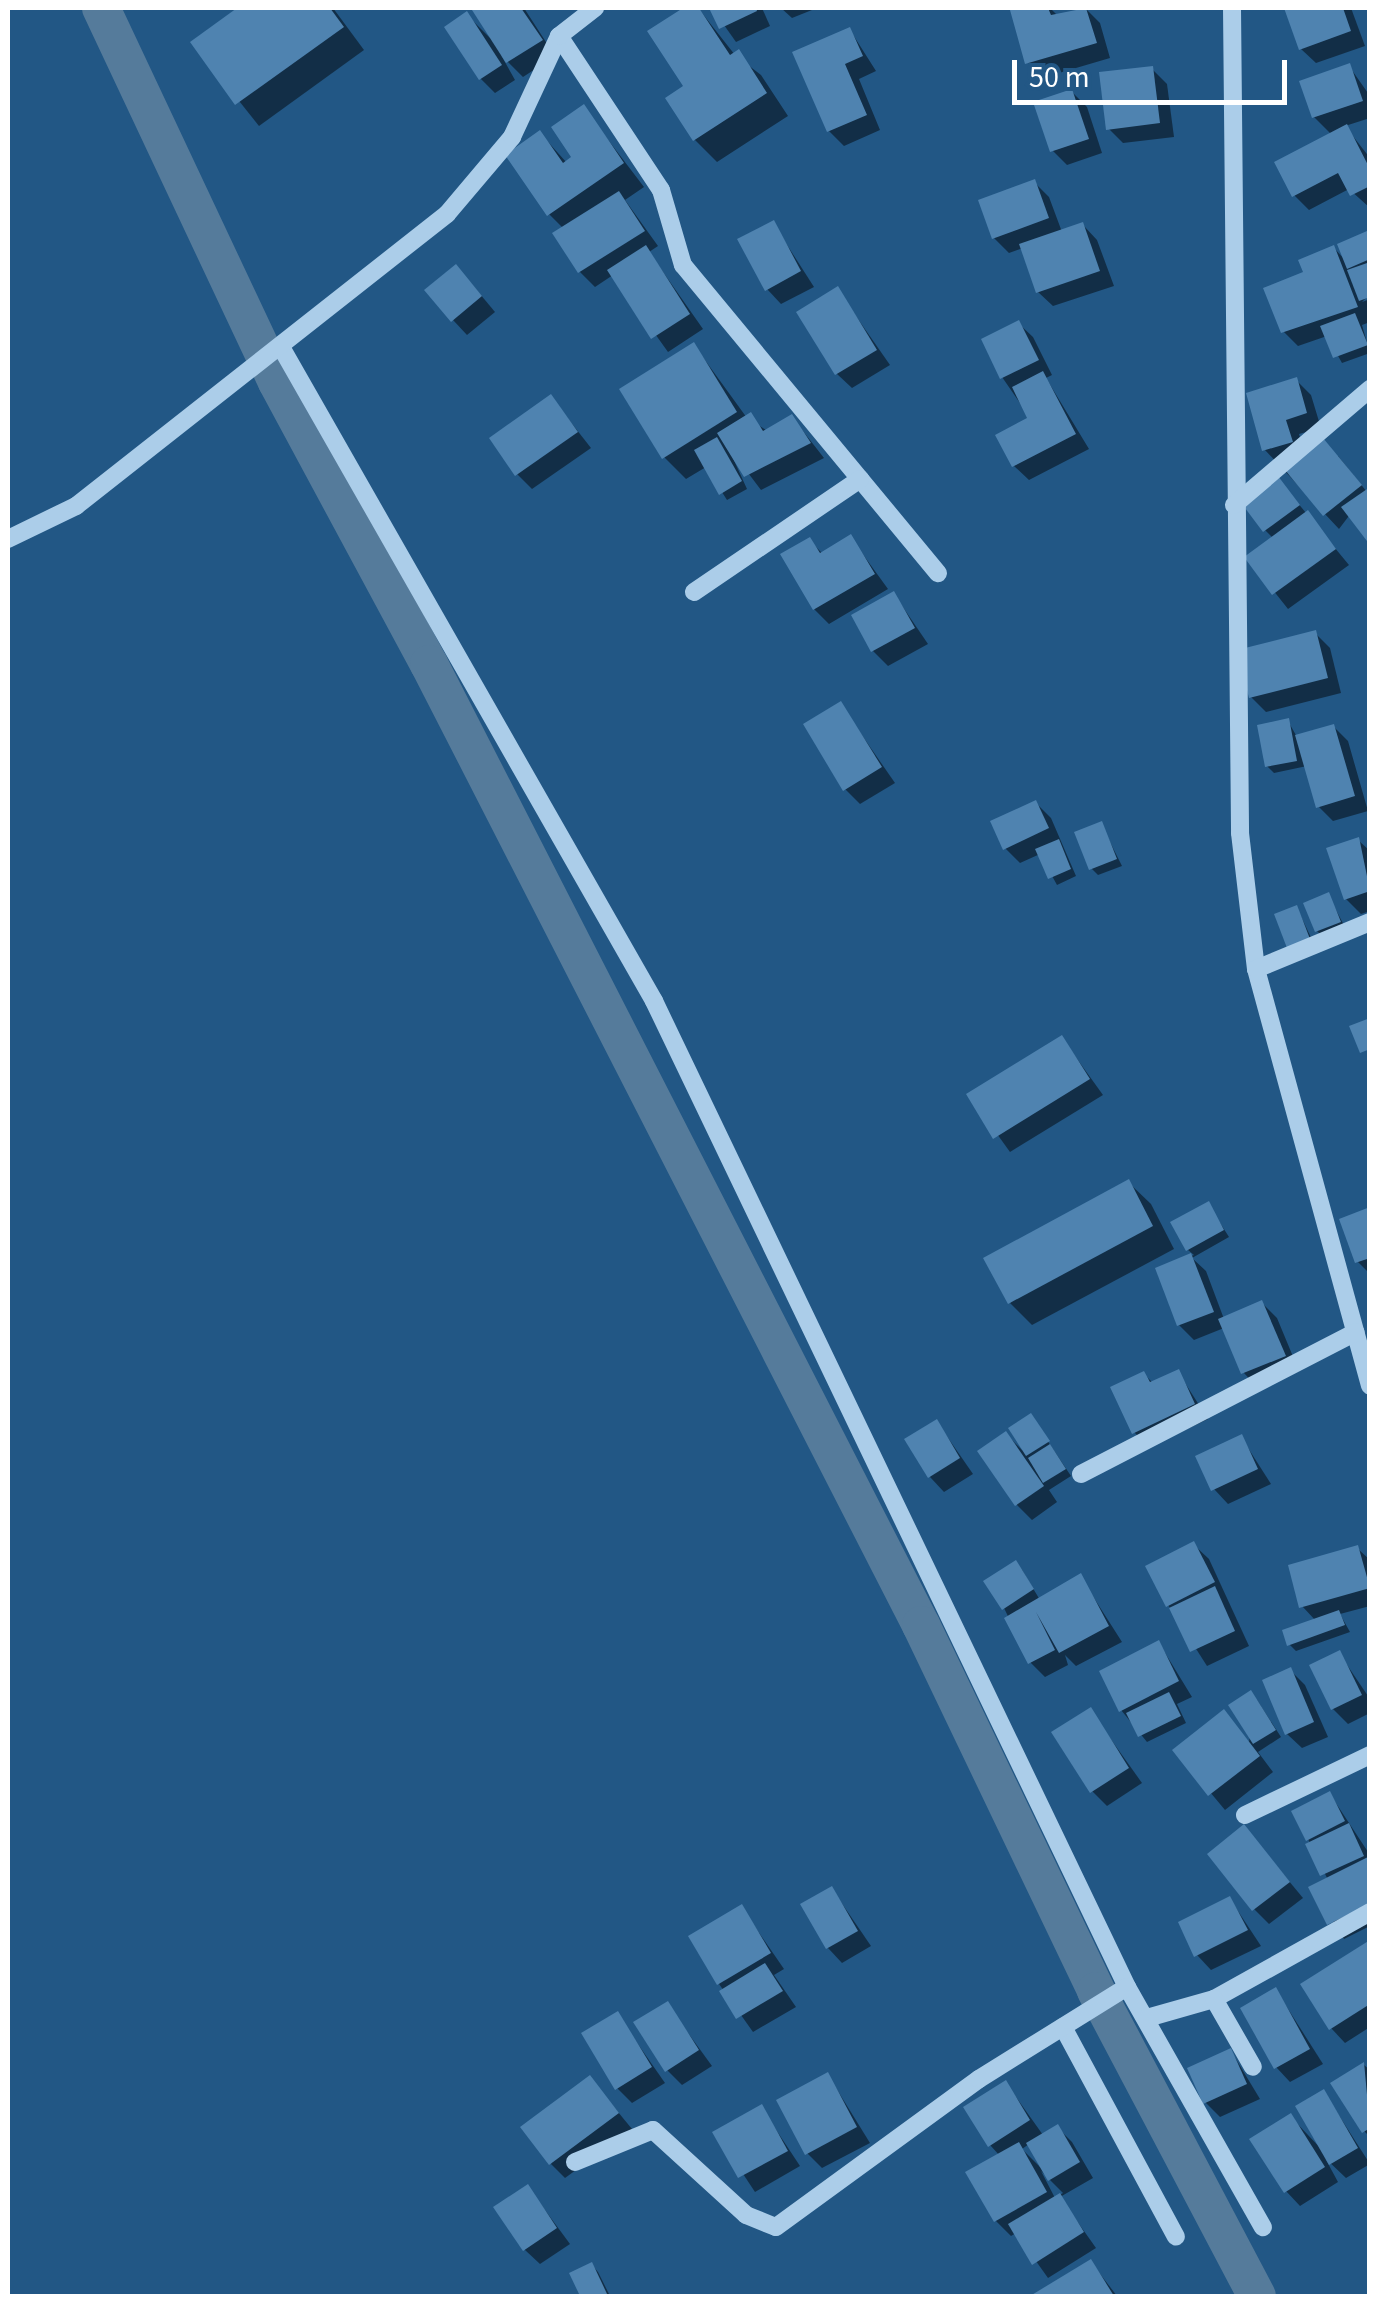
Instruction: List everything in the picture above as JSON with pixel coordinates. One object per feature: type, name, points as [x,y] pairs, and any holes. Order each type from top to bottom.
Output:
[{"type":"street","points":[[8,539],[76,506],[447,214],[491,169],[559,36],[595,8]]},
{"type":"street","points":[[1232,8],[1240,833],[1256,969],[1370,1386]]},
{"type":"street","points":[[559,36],[660,190],[684,265],[938,573]]},
{"type":"street","points":[[272,354],[654,1001],[1120,1991],[1148,2018],[1264,2227]]},
{"type":"street","points":[[1234,505],[1370,389]]},
{"type":"street","points":[[694,592],[860,478]]},
{"type":"street","points":[[1256,969],[1370,922]]},
{"type":"street","points":[[1081,1474],[1356,1332]]},
{"type":"street","points":[[1245,1815],[1370,1755]]},
{"type":"street","points":[[1148,2018],[1214,1999],[1370,1912]]},
{"type":"street","points":[[575,2162],[653,2130],[746,2215],[776,2226],[979,2080],[1120,1991]]},
{"type":"street","points":[[1214,1999],[1253,2067]]},
{"type":"street","points":[[1064,2027],[1176,2237]]},
{"type":"building","points":[[237,8],[330,8],[344,27],[235,105],[190,42]]},
{"type":"building","points":[[521,8],[543,40],[506,63],[472,10]]},
{"type":"building","points":[[683,8],[699,8],[730,55],[739,49],[767,93],[693,141],[665,98],[683,86],[647,31]]},
{"type":"building","points":[[709,8],[756,8],[757,11],[719,29]]},
{"type":"building","points":[[1048,8],[1051,15],[1086,8],[1097,43],[1025,64],[1010,10]]},
{"type":"building","points":[[1284,8],[1343,8],[1351,31],[1299,50]]},
{"type":"building","points":[[467,11],[502,65],[479,80],[444,27]]},
{"type":"building","points":[[850,27],[863,56],[845,64],[867,115],[827,132],[792,52]]},
{"type":"building","points":[[1350,63],[1363,101],[1312,118],[1299,81]]},
{"type":"building","points":[[1153,66],[1160,123],[1106,130],[1099,72]]},
{"type":"building","points":[[1072,89],[1089,139],[1050,152],[1033,102]]},
{"type":"building","points":[[584,104],[624,163],[547,216],[505,155],[540,130],[563,163],[571,157],[551,127]]},
{"type":"building","points":[[1347,124],[1370,169],[1370,186],[1350,196],[1338,173],[1292,197],[1274,162]]},
{"type":"building","points":[[1035,179],[1049,218],[992,239],[978,200]]},
{"type":"building","points":[[619,191],[645,231],[578,273],[552,233]]},
{"type":"building","points":[[774,220],[801,271],[765,291],[737,239]]},
{"type":"building","points":[[1083,222],[1100,271],[1036,293],[1019,244]]},
{"type":"building","points":[[1367,231],[1370,259],[1347,269],[1337,244]]},
{"type":"building","points":[[646,245],[690,314],[651,339],[607,270]]},
{"type":"building","points":[[1334,245],[1358,307],[1281,333],[1263,288],[1303,272],[1298,260]]},
{"type":"building","points":[[1370,262],[1370,297],[1359,301],[1347,270]]},
{"type":"building","points":[[456,264],[482,296],[451,322],[424,290]]},
{"type":"building","points":[[838,286],[877,350],[835,375],[796,312]]},
{"type":"building","points":[[1355,313],[1368,345],[1333,358],[1320,326]]},
{"type":"building","points":[[1019,320],[1039,360],[1000,379],[981,339]]},
{"type":"building","points":[[694,342],[737,412],[662,459],[619,389]]},
{"type":"building","points":[[1043,371],[1076,434],[1012,467],[995,435],[1027,418],[1012,387]]},
{"type":"building","points":[[1297,377],[1307,413],[1286,420],[1293,442],[1262,451],[1246,393]]},
{"type":"building","points":[[551,394],[578,432],[515,476],[489,438]]},
{"type":"building","points":[[751,412],[763,431],[792,414],[811,443],[744,477],[717,433]]},
{"type":"building","points":[[717,437],[742,481],[719,495],[694,450]]},
{"type":"building","points":[[1323,438],[1362,485],[1323,516],[1285,470]]},
{"type":"building","points":[[1278,476],[1300,505],[1263,532],[1242,504]]},
{"type":"building","points":[[1370,487],[1370,545],[1341,507]]},
{"type":"building","points":[[1308,510],[1336,549],[1272,595],[1244,557]]},
{"type":"building","points":[[851,534],[875,574],[813,610],[780,554],[810,537],[820,553]]},
{"type":"building","points":[[894,591],[915,628],[871,652],[851,615]]},
{"type":"building","points":[[1316,630],[1328,678],[1249,698],[1237,650]]},
{"type":"building","points":[[841,701],[882,767],[843,791],[803,724]]},
{"type":"building","points":[[1289,718],[1297,761],[1265,767],[1257,725]]},
{"type":"building","points":[[1334,724],[1355,796],[1316,808],[1295,735]]},
{"type":"building","points":[[1036,800],[1049,828],[1003,850],[990,821]]},
{"type":"building","points":[[1102,821],[1117,859],[1089,870],[1074,832]]},
{"type":"building","points":[[1359,837],[1370,891],[1344,900],[1326,848]]},
{"type":"building","points":[[1059,839],[1071,869],[1048,879],[1035,849]]},
{"type":"building","points":[[1329,892],[1341,922],[1315,932],[1303,903]]},
{"type":"building","points":[[1297,905],[1310,939],[1287,948],[1274,914]]},
{"type":"building","points":[[1370,1018],[1370,1049],[1360,1053],[1349,1026]]},
{"type":"building","points":[[1062,1035],[1090,1079],[993,1139],[966,1094]]},
{"type":"building","points":[[1129,1179],[1153,1226],[1008,1304],[983,1258]]},
{"type":"building","points":[[1209,1201],[1224,1230],[1186,1251],[1170,1222]]},
{"type":"building","points":[[1370,1207],[1370,1258],[1355,1263],[1339,1219]]},
{"type":"building","points":[[1191,1253],[1214,1312],[1177,1326],[1155,1268]]},
{"type":"building","points":[[1262,1300],[1286,1356],[1241,1374],[1218,1319]]},
{"type":"building","points":[[1179,1369],[1195,1404],[1132,1434],[1110,1387],[1144,1371],[1150,1382]]},
{"type":"building","points":[[1031,1413],[1050,1441],[1026,1456],[1008,1428]]},
{"type":"building","points":[[937,1419],[960,1458],[928,1478],[904,1439]]},
{"type":"building","points":[[1006,1431],[1044,1486],[1015,1506],[977,1451]]},
{"type":"building","points":[[1242,1434],[1258,1469],[1211,1491],[1195,1456]]},
{"type":"building","points":[[1050,1444],[1066,1469],[1043,1483],[1028,1458]]},
{"type":"building","points":[[1194,1541],[1215,1582],[1166,1607],[1145,1566]]},
{"type":"building","points":[[1358,1545],[1370,1588],[1299,1608],[1288,1565]]},
{"type":"building","points":[[1016,1560],[1034,1589],[1002,1610],[983,1581]]},
{"type":"building","points":[[1081,1573],[1109,1626],[1059,1653],[1036,1612],[1055,1650],[1028,1664],[1004,1618]]},
{"type":"building","points":[[1215,1586],[1235,1631],[1190,1652],[1169,1608]]},
{"type":"building","points":[[1339,1610],[1345,1625],[1287,1646],[1282,1630]]},
{"type":"building","points":[[1159,1640],[1179,1681],[1119,1712],[1099,1671]]},
{"type":"building","points":[[1340,1650],[1362,1695],[1331,1710],[1309,1665]]},
{"type":"building","points":[[1291,1667],[1314,1722],[1285,1735],[1262,1680]]},
{"type":"building","points":[[1251,1690],[1276,1730],[1253,1744],[1228,1705]]},
{"type":"building","points":[[1169,1692],[1181,1716],[1138,1737],[1126,1713]]},
{"type":"building","points":[[1091,1707],[1129,1768],[1090,1793],[1051,1732]]},
{"type":"building","points":[[1224,1709],[1260,1756],[1208,1796],[1172,1750]]},
{"type":"building","points":[[1330,1791],[1345,1821],[1306,1841],[1291,1811]]},
{"type":"building","points":[[1349,1823],[1364,1856],[1320,1876],[1305,1844]]},
{"type":"building","points":[[1244,1824],[1290,1882],[1252,1911],[1207,1854]]},
{"type":"building","points":[[1370,1856],[1370,1904],[1327,1925],[1308,1887]]},
{"type":"building","points":[[832,1886],[858,1931],[826,1949],[800,1904]]},
{"type":"building","points":[[1230,1896],[1248,1930],[1194,1957],[1178,1922]]},
{"type":"building","points":[[742,1904],[771,1953],[717,1985],[688,1936]]},
{"type":"building","points":[[1370,1940],[1370,2004],[1329,2030],[1300,1984]]},
{"type":"building","points":[[765,1963],[783,1991],[736,2019],[719,1991]]},
{"type":"building","points":[[1276,1987],[1310,2049],[1274,2069],[1240,2008]]},
{"type":"building","points":[[668,2001],[699,2050],[665,2072],[633,2022]]},
{"type":"building","points":[[618,2011],[652,2067],[615,2090],[581,2033]]},
{"type":"building","points":[[1231,2048],[1247,2084],[1203,2104],[1187,2068]]},
{"type":"building","points":[[1364,2062],[1370,2128],[1362,2133],[1330,2083]]},
{"type":"building","points":[[828,2072],[857,2127],[805,2155],[776,2100]]},
{"type":"building","points":[[590,2075],[619,2113],[549,2165],[520,2127]]},
{"type":"building","points":[[1006,2080],[1030,2120],[988,2147],[963,2107]]},
{"type":"building","points":[[1324,2089],[1358,2148],[1329,2165],[1295,2106]]},
{"type":"building","points":[[762,2104],[788,2151],[738,2178],[712,2132]]},
{"type":"building","points":[[1291,2113],[1325,2167],[1284,2193],[1249,2139]]},
{"type":"building","points":[[1058,2124],[1080,2162],[1048,2181],[1026,2143]]},
{"type":"building","points":[[1019,2142],[1047,2192],[994,2222],[965,2172]]},
{"type":"building","points":[[528,2184],[557,2228],[523,2251],[493,2207]]},
{"type":"building","points":[[1060,2193],[1084,2232],[1032,2265],[1008,2224]]},
{"type":"building","points":[[1091,2259],[1114,2296],[1030,2296]]},
{"type":"building","points":[[592,2262],[608,2296],[580,2296],[569,2273]]},
{"type":"waterway","points":[[101,8],[277,382],[429,664],[921,1625],[1096,1991],[1257,2296]]}]
